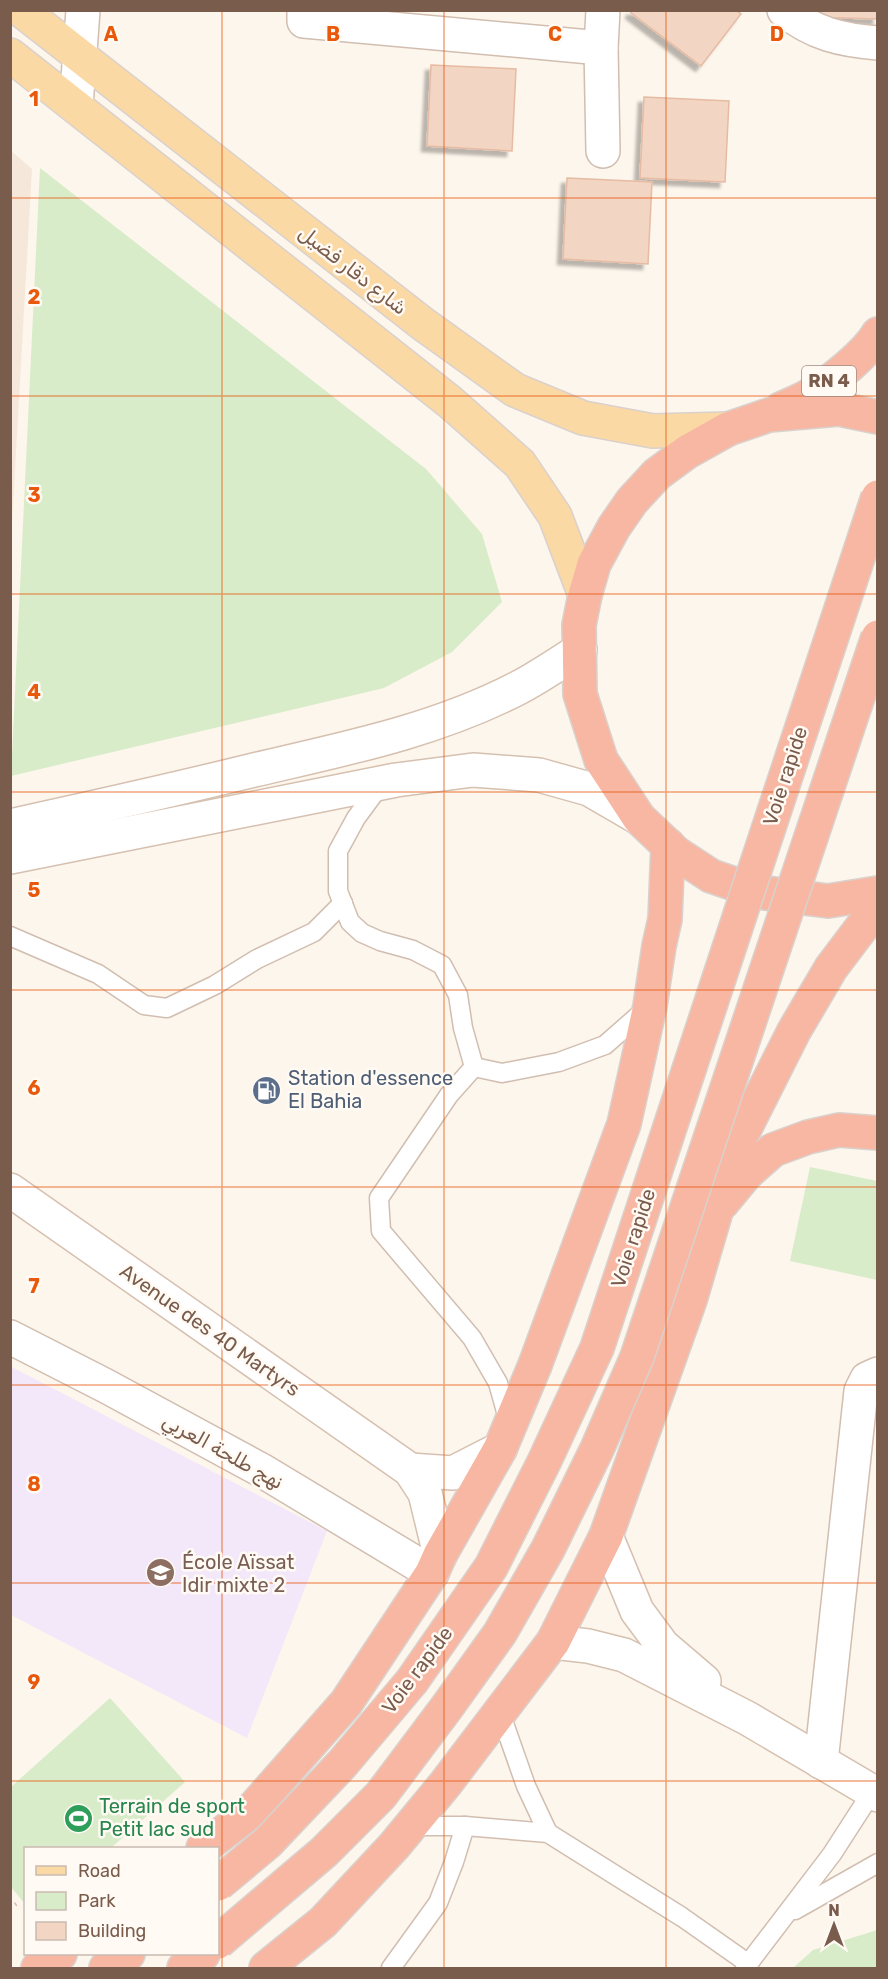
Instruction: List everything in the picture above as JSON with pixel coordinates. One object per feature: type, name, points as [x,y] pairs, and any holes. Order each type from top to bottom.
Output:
[{"type":"highway","name":"RN 4","points":[[769,415],[814,393],[853,362],[873,343],[878,334]]},
{"type":"highway","points":[[878,417],[839,409],[769,415],[728,429],[687,452],[657,474],[632,501],[614,526],[594,564],[579,625],[580,694],[601,760],[639,818],[676,853],[711,876],[758,892],[828,901],[878,893]]},
{"type":"highway","name":"Voie rapide","points":[[219,1883],[267,1843],[342,1764],[412,1681],[491,1567],[544,1462],[597,1348],[878,497]]},
{"type":"highway","name":"Voie rapide","points":[[219,1941],[324,1852],[381,1795],[500,1633],[548,1550],[597,1449],[637,1357],[878,637]]},
{"type":"highway","points":[[203,1847],[249,1813],[346,1703],[436,1564],[505,1437],[564,1290],[624,1124],[650,1006],[665,919],[668,844]]},
{"type":"highway","points":[[266,1968],[323,1922],[410,1826],[446,1783],[553,1642],[606,1536],[690,1300],[734,1150],[794,1031],[831,968],[862,927],[878,911]]},
{"type":"highway","points":[[716,1212],[746,1174],[772,1150],[808,1137],[839,1130],[878,1133]]},
{"type":"highway","points":[[38,1968],[57,1955]]},
{"type":"highway","points":[[184,1968],[200,1955]]},
{"type":"main road","name":"شارع دقار فضيل","points":[[21,10],[423,324],[515,390],[583,418],[653,431],[728,429]]},
{"type":"main road","points":[[76,106],[83,10]]},
{"type":"main road","points":[[304,10],[304,21],[601,48]]},
{"type":"main road","points":[[603,10],[601,48],[603,151]]},
{"type":"main road","points":[[784,10],[818,32],[851,41],[878,43]]},
{"type":"main road","points":[[10,55],[450,402],[520,464],[555,516],[585,595]]},
{"type":"main road","points":[[10,826],[156,794],[412,731],[458,715],[517,688],[580,650]]},
{"type":"main road","points":[[10,856],[382,783],[473,770],[538,775],[589,789],[639,818]]},
{"type":"main road","points":[[156,794],[162,826]]},
{"type":"main road","name":"Avenue des 40 Martyrs","points":[[10,1190],[411,1470]]},
{"type":"main road","name":"نهج طلحة العربي","points":[[10,1337],[106,1386],[436,1564]]},
{"type":"main road","points":[[821,1762],[861,1391],[867,1379],[878,1374]]},
{"type":"main road","points":[[411,1470],[453,1473],[505,1437]]},
{"type":"main road","points":[[411,1470],[425,1493],[436,1564]]},
{"type":"main road","points":[[606,1536],[637,1611],[663,1646],[747,1718]]},
{"type":"main road","points":[[553,1642],[588,1646],[624,1655],[747,1718],[875,1793]]},
{"type":"lane","points":[[382,783],[356,818],[338,851],[338,891],[350,922],[362,933],[380,941],[413,950],[442,965],[458,995],[474,1067]]},
{"type":"lane","points":[[10,936],[98,974],[144,1005],[167,1008],[216,986],[257,959],[314,932],[343,903]]},
{"type":"lane","points":[[474,1067],[502,1074],[560,1062],[605,1045],[650,1006]]},
{"type":"lane","points":[[474,1067],[450,1095],[379,1198],[381,1231],[472,1338],[498,1383],[505,1437]]},
{"type":"lane","points":[[500,1712],[526,1786],[548,1833]]},
{"type":"lane","points":[[410,1826],[465,1826],[548,1833],[682,1917],[747,1966],[788,1914],[875,1793]]},
{"type":"lane","points":[[391,1968],[438,1903],[465,1826]]},
{"type":"lane","points":[[788,1914],[878,1863]]},
{"type":"path","points":[[10,1908],[19,1902]]},
{"type":"shaded area","points":[[11,151],[32,169],[11,541]]},
{"type":"shaded area","name":"École Aïssat Idir mixte 2","points":[[10,1366],[327,1531],[247,1738],[11,1615]]},
{"type":"green space","points":[[40,168],[426,469],[482,534],[502,602],[452,652],[384,688],[11,776]]},
{"type":"green space","points":[[810,1167],[877,1181],[877,1280],[790,1261]]},
{"type":"green space","name":"Terrain de sport Petit lac sud","points":[[110,1698],[185,1782],[112,1847],[24,1847],[24,1903],[11,1887],[11,1787]]},
{"type":"green space","points":[[877,1930],[877,1968],[793,1968],[813,1950]]},
{"type":"building","points":[[632,10],[736,10],[741,14],[701,66],[631,13]]},
{"type":"building","points":[[808,10],[878,10],[878,19],[807,17]]},
{"type":"building","points":[[431,65],[516,69],[512,151],[427,146]]},
{"type":"building","points":[[644,97],[729,101],[725,182],[640,178]]},
{"type":"building","points":[[567,178],[652,182],[648,264],[563,259]]},
{"type":"place","name":"Station d'essence El Bahia","points":[[267,1090]]},
{"type":"place","name":"École Aïssat Idir mixte 2","points":[[161,1573]]},
{"type":"place","name":"Terrain de sport Petit lac sud","points":[[78,1818]]}]
